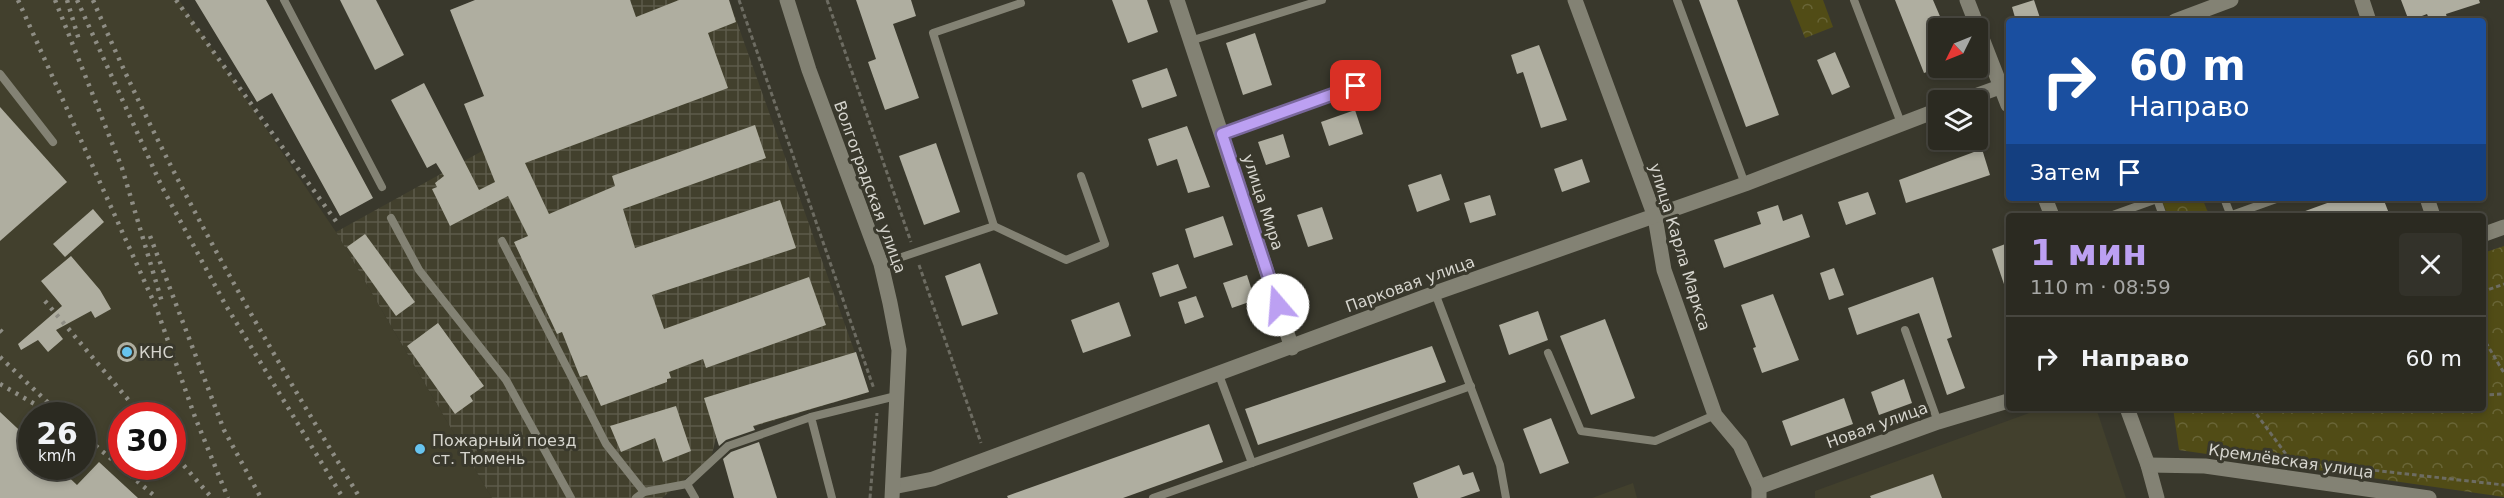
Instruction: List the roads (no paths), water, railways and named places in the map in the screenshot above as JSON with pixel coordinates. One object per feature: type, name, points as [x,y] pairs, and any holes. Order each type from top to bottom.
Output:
[{"type":"street","name":"Волгоградская улица","points":[[787,0],[809,70],[881,264],[899,350],[892,492]]},
{"type":"street","name":"улица Мира","points":[[1177,0],[1292,348]]},
{"type":"street","name":"улица Карла Маркса","points":[[1575,0],[1655,217],[1664,270],[1715,415],[1740,445],[1759,492]]},
{"type":"street","points":[[1967,0],[2005,86],[1988,92]]},
{"type":"street","points":[[2183,18],[2231,0]]},
{"type":"street","points":[[2362,0],[2368,18]]},
{"type":"street","name":"Парковая улица","points":[[892,492],[1219,375],[1435,293],[1655,217],[1928,114]]},
{"type":"street","points":[[2486,234],[2504,227]]},
{"type":"street","name":"Новая улица","points":[[1759,492],[1938,422],[2006,402]]},
{"type":"street","points":[[2128,411],[2148,465],[2157,498]]},
{"type":"street","name":"Кремлёвская улица","points":[[2148,465],[2205,466],[2429,498]]},
{"type":"lane","points":[[284,0],[382,187]]},
{"type":"lane","points":[[1190,41],[1322,0]]},
{"type":"lane","points":[[1677,0],[1745,184]]},
{"type":"lane","points":[[1854,0],[1901,123]]},
{"type":"lane","points":[[994,226],[933,33],[1021,3]]},
{"type":"lane","points":[[0,74],[52,142]]},
{"type":"lane","points":[[1222,134],[1356,86]]},
{"type":"lane","points":[[881,264],[994,226],[1066,260],[1105,244],[1081,176]]},
{"type":"lane","points":[[2118,213],[2151,201]]},
{"type":"lane","points":[[2238,213],[2271,201]]},
{"type":"lane","points":[[391,218],[419,270],[506,380],[571,498]]},
{"type":"lane","points":[[502,241],[606,444],[640,495],[687,484],[729,446],[811,417],[896,396]]},
{"type":"lane","points":[[1435,293],[1500,465],[1506,498]]},
{"type":"lane","points":[[1905,330],[1938,422]]},
{"type":"lane","points":[[1548,353],[1581,431],[1655,441],[1715,415]]},
{"type":"lane","points":[[1219,375],[1252,463]]},
{"type":"lane","points":[[1153,498],[1471,386]]},
{"type":"lane","points":[[811,417],[832,498]]},
{"type":"lane","points":[[687,484],[694,498]]},
{"type":"railway","points":[[18,0],[156,307],[195,417],[228,498]]},
{"type":"railway","points":[[55,0],[122,168],[162,302]]},
{"type":"railway","points":[[67,0],[79,40]]},
{"type":"railway","points":[[77,0],[162,187],[225,304],[343,498]]},
{"type":"railway","points":[[93,0],[121,64],[184,191],[252,316],[360,498]]},
{"type":"railway","points":[[176,0],[338,224]]},
{"type":"railway","points":[[150,236],[224,430],[261,498]]},
{"type":"railway","points":[[45,301],[130,402]]},
{"type":"railway","points":[[0,330],[5,335]]},
{"type":"railway","points":[[0,357],[47,402]]},
{"type":"railway","points":[[0,384],[31,402]]},
{"type":"railway","points":[[96,446],[157,498]]},
{"type":"railway","points":[[186,468],[212,498]]},
{"type":"place","name":"КНС","points":[[127,352]]},
{"type":"place","name":"Пожарный поезд ст. Тюмень","points":[[420,449]]}]
